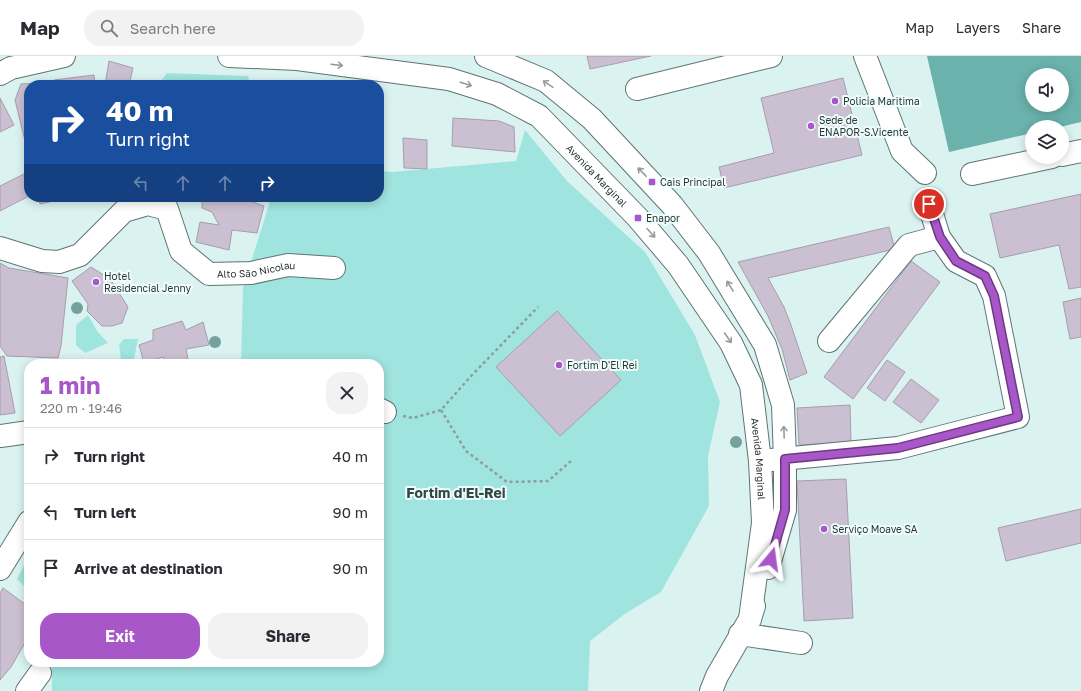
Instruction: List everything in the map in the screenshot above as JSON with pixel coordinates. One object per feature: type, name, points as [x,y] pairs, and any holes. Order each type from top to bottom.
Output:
[{"type":"street","points":[[0,74],[12,68],[64,56]]},
{"type":"street","name":"Avenida Marginal","points":[[229,56],[297,59],[449,79],[497,94],[539,116],[658,241],[678,265],[731,343],[751,385],[760,461],[763,524],[745,627]]},
{"type":"street","name":"Avenida Marginal","points":[[486,56],[546,81],[592,119],[672,205],[709,253],[765,345],[783,405],[785,510],[771,559],[745,627],[717,676],[711,691]]},
{"type":"street","points":[[637,88],[771,56]]},
{"type":"street","points":[[864,56],[902,151],[925,174]]},
{"type":"street","points":[[1069,153],[1081,150]]},
{"type":"street","points":[[972,174],[1025,163]]},
{"type":"street","name":"Alto São Nicolau","points":[[0,248],[42,262],[59,262],[80,255],[124,210],[148,204],[167,209],[181,251],[209,274],[251,273],[288,265],[334,268]]},
{"type":"street","points":[[760,461],[898,448],[1018,417],[994,296],[985,276],[956,261],[940,237],[929,204]]},
{"type":"street","points":[[829,341],[909,245],[940,237]]},
{"type":"street","points":[[0,436],[24,433]]},
{"type":"street","points":[[0,569],[24,530]]},
{"type":"street","points":[[745,627],[801,643]]},
{"type":"street","points":[[26,691],[40,673]]},
{"type":"path","points":[[384,411],[413,418],[441,410],[472,375],[538,307]]},
{"type":"path","points":[[441,410],[466,451],[507,482],[548,481],[572,461]]},
{"type":"shaded area","points":[[927,56],[1081,56],[1081,122],[1069,125],[1069,120],[1025,120],[1025,135],[949,152]]},
{"type":"shaded area","points":[[167,73],[248,76],[249,80],[162,80]]},
{"type":"shaded area","points":[[525,130],[567,181],[645,252],[695,335],[720,402],[708,456],[709,506],[661,592],[626,613],[590,641],[588,691],[52,691],[52,667],[384,667],[384,359],[241,359],[243,288],[270,202],[384,202],[384,171],[392,172],[516,161]]},
{"type":"shaded area","points":[[88,315],[97,331],[108,343],[85,353],[76,345],[76,325]]},
{"type":"shaded area","points":[[124,339],[138,339],[134,359],[121,359],[119,345]]},
{"type":"shaded area","points":[[24,566],[24,586],[17,579]]},
{"type":"building","points":[[587,56],[651,56],[590,69]]},
{"type":"building","points":[[109,61],[133,68],[130,80],[106,80]]},
{"type":"building","points":[[94,75],[94,80],[54,80]]},
{"type":"building","name":"Sede de ENAPOR-S.Vicente","points":[[843,78],[862,155],[724,188],[719,167],[774,153],[761,98]]},
{"type":"building","points":[[21,84],[24,84],[24,137],[15,100]]},
{"type":"building","points":[[0,98],[14,125],[0,132]]},
{"type":"building","points":[[453,118],[499,121],[514,127],[515,152],[452,146]]},
{"type":"building","points":[[403,138],[427,140],[427,169],[404,168]]},
{"type":"building","points":[[24,174],[24,199],[0,211],[0,186]]},
{"type":"building","points":[[1081,194],[1081,287],[1069,289],[1059,245],[1000,258],[990,214]]},
{"type":"building","points":[[202,202],[253,202],[264,206],[257,233],[232,230],[229,250],[196,242],[200,222],[219,225],[212,212],[202,208]]},
{"type":"building","points":[[889,227],[895,249],[768,278],[784,307],[807,373],[790,380],[782,349],[768,316],[738,262]]},
{"type":"building","points":[[911,261],[940,282],[853,399],[824,377]]},
{"type":"building","points":[[0,263],[9,268],[68,278],[61,346],[58,358],[7,356],[0,346]]},
{"type":"building","points":[[91,267],[110,279],[128,307],[122,323],[112,326],[102,326],[87,311],[88,304],[72,281]]},
{"type":"building","points":[[1081,298],[1081,337],[1070,339],[1063,302]]},
{"type":"building","points":[[557,311],[621,380],[560,436],[496,367]]},
{"type":"building","points":[[182,321],[186,330],[203,322],[209,345],[186,349],[188,359],[164,359],[163,357],[157,359],[143,359],[139,345],[153,340],[153,330]]},
{"type":"building","points":[[4,356],[15,413],[0,415],[0,357]]},
{"type":"building","points":[[887,360],[905,372],[885,401],[867,388]]},
{"type":"building","points":[[911,379],[939,400],[921,423],[893,402]]},
{"type":"building","points":[[850,405],[851,442],[799,445],[797,408]]},
{"type":"building","name":"Serviço Moave SA","points":[[846,479],[853,618],[804,621],[797,481]]},
{"type":"building","points":[[1081,509],[1081,543],[1006,561],[998,528]]},
{"type":"building","points":[[3,588],[24,603],[24,645],[11,667],[0,680],[0,593]]},
{"type":"place","name":"Policia Maritima","points":[[835,101]]},
{"type":"place","name":"Sede de ENAPOR-S.Vicente","points":[[811,126]]},
{"type":"place","name":"Cais Principal","points":[[652,182]]},
{"type":"place","name":"Enapor","points":[[638,218]]},
{"type":"place","name":"Hotel Residencial Jenny","points":[[96,282]]},
{"type":"place","name":"Fortim D'El Rei","points":[[559,365]]},
{"type":"place","name":"Serviço Moave SA","points":[[824,529]]},
{"type":"district","name":"Fortim d'El-Rei","points":[[456,493]]},
{"type":"route","points":[[771,559],[785,510],[785,459],[898,448],[1018,417],[994,296],[985,276],[956,261],[940,237],[929,204]]}]
